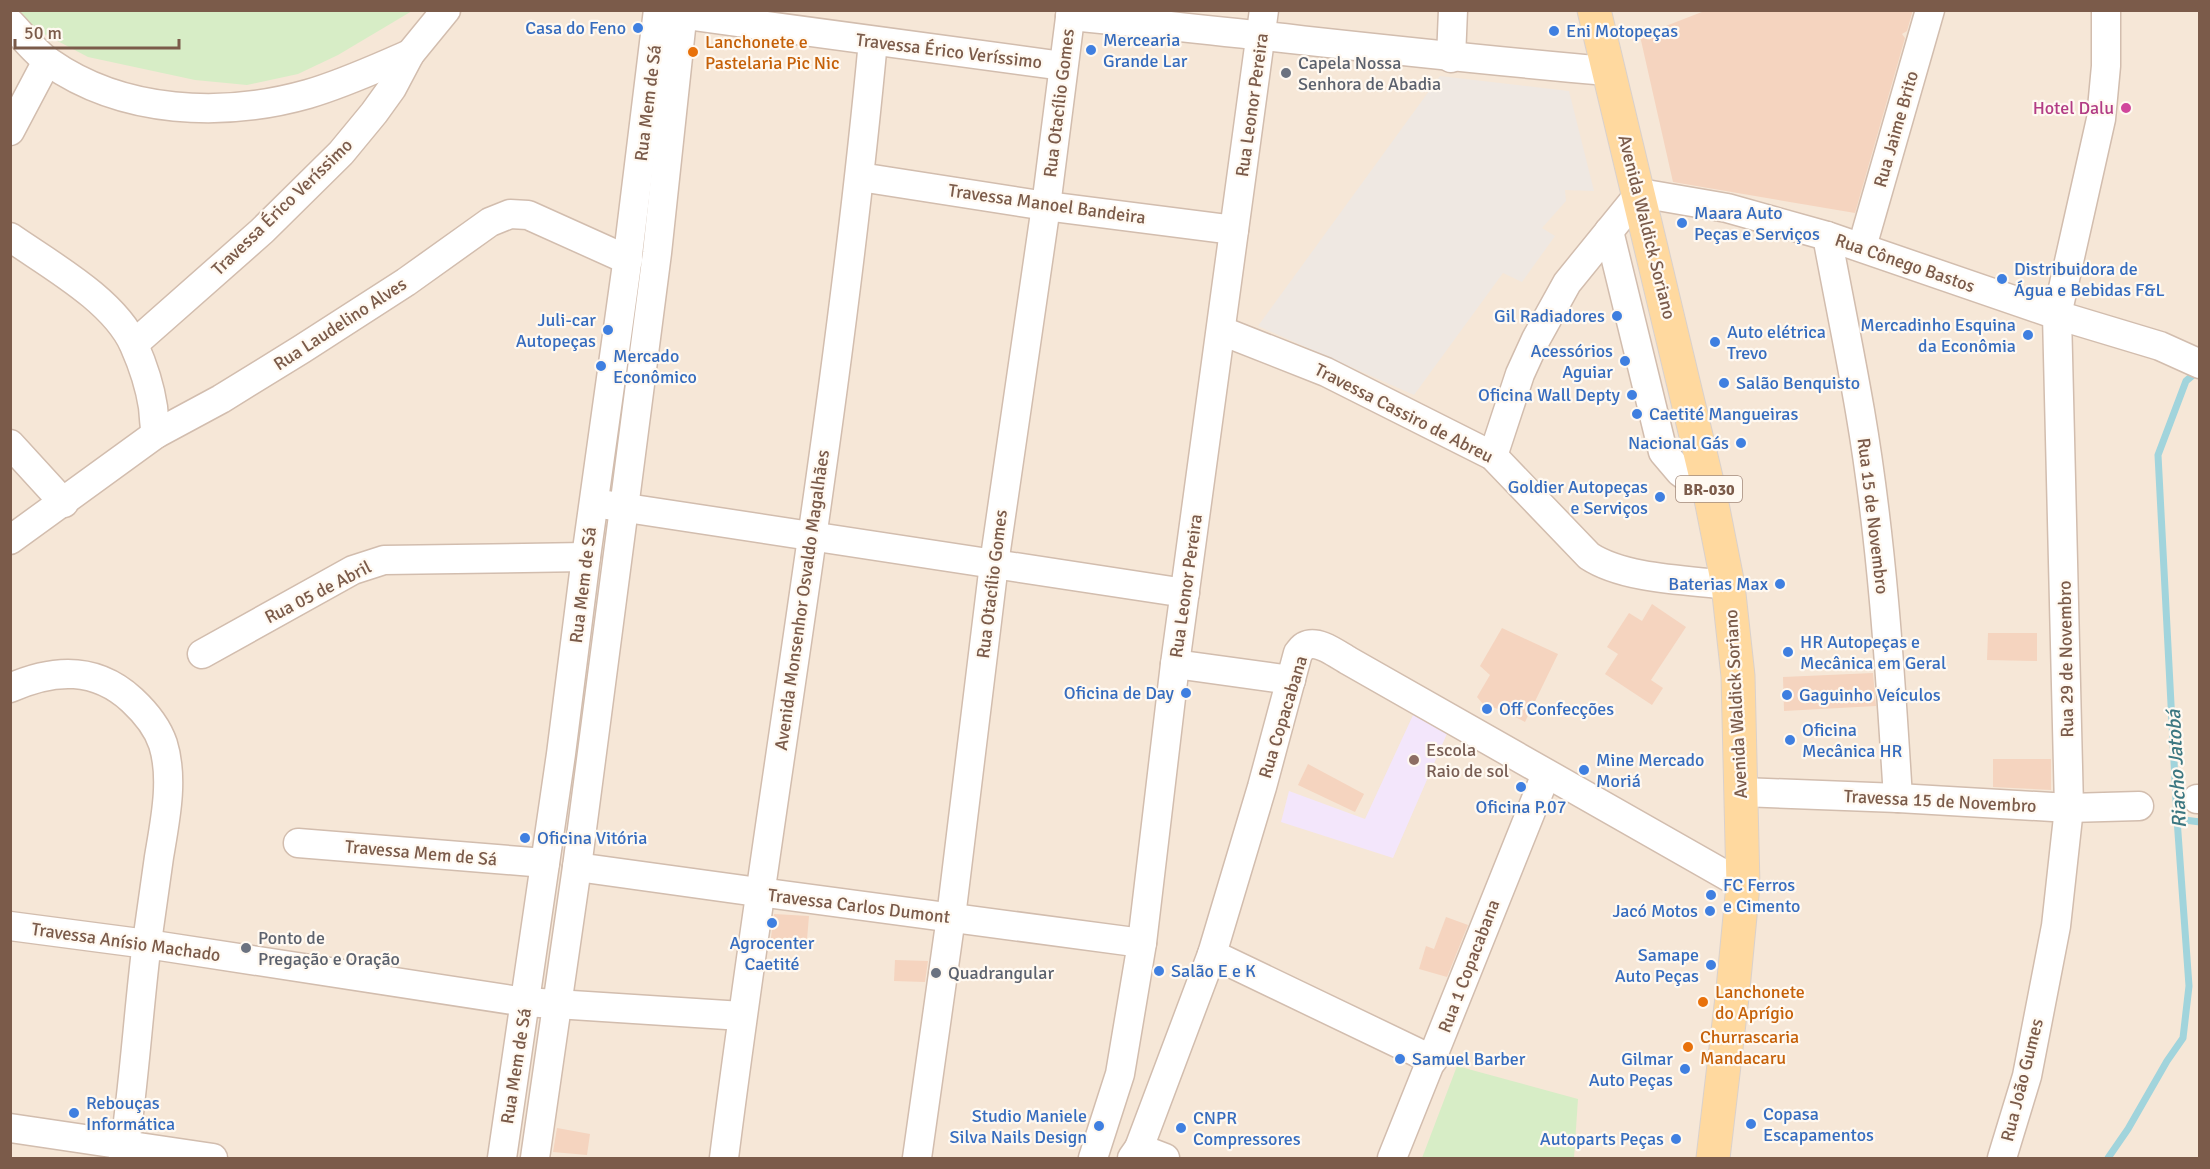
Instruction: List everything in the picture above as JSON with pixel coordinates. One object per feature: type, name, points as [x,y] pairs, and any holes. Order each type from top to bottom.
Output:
[{"type":"main road","name":"Avenida Waldick Soriano","points":[[1594,10],[1640,193],[1710,494],[1728,585],[1738,676],[1743,885],[1713,1158]]},
{"type":"street","name":"Travessa Érico Veríssimo","points":[[134,344],[262,231],[341,153],[392,88],[410,54],[446,10]]},
{"type":"street","points":[[1451,58],[1453,10]]},
{"type":"street","name":"Rua Jaime Brito","points":[[1862,247],[1930,10]]},
{"type":"street","name":"Rua 29 de Novembro","points":[[2041,1002],[2056,926],[2069,808],[2057,315],[2101,119],[2106,66],[2106,10]]},
{"type":"street","name":"Travessa Érico Veríssimo","points":[[668,11],[1063,66]]},
{"type":"street","name":"Rua Mem de Sá","points":[[502,1158],[545,863],[593,503],[636,270],[668,11]]},
{"type":"street","points":[[1070,13],[1263,22],[1451,58],[1608,71]]},
{"type":"street","name":"Rua Otacílio Gomes","points":[[918,1158],[951,917],[994,564],[1046,206],[1070,13]]},
{"type":"street","name":"Rua Leonor Pereira","points":[[1093,1158],[1120,1074],[1142,943],[1175,664],[1263,22]]},
{"type":"street","points":[[10,23],[47,62],[90,86],[134,101],[195,109],[250,105],[307,94],[343,82],[410,54]]},
{"type":"street","name":"Avenida Monsenhor Osvaldo Magalhães","points":[[724,1158],[759,893],[813,537],[860,177],[873,41]]},
{"type":"street","points":[[10,131],[47,62]]},
{"type":"street","name":"Travessa Manoel Bandeira","points":[[860,177],[1046,206],[1234,230]]},
{"type":"street","points":[[1494,456],[1520,374],[1536,339],[1567,283],[1640,193]]},
{"type":"street","name":"Rua Cônego Bastos","points":[[1640,193],[1727,208],[1827,236],[2057,315],[2160,346],[2196,362]]},
{"type":"street","name":"Rua Laudelino Alves","points":[[10,540],[156,434],[231,393],[406,282],[490,222],[510,214],[528,215],[636,270]]},
{"type":"street","points":[[1609,231],[1663,452],[1680,472],[1710,494]]},
{"type":"street","name":"Rua 15 de Novembro","points":[[1827,236],[1860,413],[1872,500],[1888,634],[1898,798]]},
{"type":"street","points":[[10,237],[110,309],[134,344],[152,401],[156,434]]},
{"type":"street","name":"Rua Mem de Sá","points":[[535,1158],[577,867],[624,508],[636,270]]},
{"type":"street","name":"Travessa Cassiro de Abreu","points":[[1222,331],[1326,372],[1494,456],[1588,556],[1598,562],[1628,572],[1728,585]]},
{"type":"street","points":[[10,444],[64,503]]},
{"type":"street","points":[[593,503],[1185,593]]},
{"type":"street","name":"Rua 05 de Abril","points":[[202,654],[353,570],[384,560],[586,557]]},
{"type":"street","name":"Rua Copacabana","points":[[1135,1153],[1212,954],[1262,787],[1298,653],[1305,646],[1313,644],[1322,646],[1743,885]]},
{"type":"street","points":[[1175,664],[1291,680]]},
{"type":"street","points":[[10,687],[43,676],[71,673],[96,677],[118,687],[142,709],[156,726],[164,746],[167,779],[166,812],[147,944],[124,1151]]},
{"type":"street","name":"Rua 1 Copacabana","points":[[1392,1158],[1546,774]]},
{"type":"street","name":"Travessa 15 de Novembro","points":[[1742,792],[2069,808],[2139,806]]},
{"type":"street","name":"Travessa Mem de Sá","points":[[298,843],[545,863]]},
{"type":"street","name":"Travessa Carlos Dumont","points":[[577,867],[1142,943]]},
{"type":"street","name":"Travessa Anísio Machado","points":[[10,926],[147,944],[525,1002],[742,1016]]},
{"type":"street","points":[[1212,954],[1433,1060]]},
{"type":"street","name":"Rua João Gumes","points":[[2002,1158],[2027,1076],[2041,1002]]},
{"type":"street","points":[[10,1128],[124,1151],[213,1158]]},
{"type":"street","points":[[1135,1153],[1165,1158]]},
{"type":"shaded area","points":[[11,11],[2199,11],[2199,1158],[11,1158]]},
{"type":"shaded area","points":[[1440,76],[1569,91],[1594,191],[1565,190],[1566,201],[1542,228],[1555,236],[1522,282],[1503,273],[1414,395],[1258,326]]},
{"type":"shaded area","name":"Escola Raio de sol","points":[[1414,713],[1449,729],[1393,858],[1281,822],[1289,791],[1365,819]]},
{"type":"green space","points":[[19,11],[412,11],[338,55],[298,74],[247,85],[195,80],[88,57],[31,27]]},
{"type":"green space","points":[[1457,1066],[1578,1099],[1574,1158],[1422,1158]]},
{"type":"building","points":[[1707,10],[1913,10],[1907,31],[1902,34],[1905,38],[1855,213],[1673,182],[1640,36]]},
{"type":"building","points":[[1652,604],[1686,627],[1651,680],[1663,688],[1652,705],[1605,674],[1618,654],[1607,647],[1629,613],[1642,621]]},
{"type":"building","points":[[1502,628],[1558,654],[1525,722],[1504,711],[1483,704],[1477,697],[1490,675],[1480,666]]},
{"type":"building","points":[[1988,633],[2037,633],[2037,661],[1987,660]]},
{"type":"building","points":[[1873,673],[1876,706],[1784,711],[1783,677]]},
{"type":"building","points":[[1993,759],[2051,759],[2051,790],[1993,787]]},
{"type":"building","points":[[1308,764],[1364,794],[1355,812],[1298,785]]},
{"type":"building","points":[[774,914],[809,916],[806,951],[770,945]]},
{"type":"building","points":[[1446,917],[1468,925],[1447,977],[1419,969],[1426,946],[1434,949]]},
{"type":"building","points":[[895,960],[928,961],[925,982],[894,981]]},
{"type":"building","points":[[557,1128],[590,1134],[587,1155],[553,1152]]},
{"type":"waterway","name":"Riacho Jatobá","points":[[2108,1158],[2183,1038],[2189,986],[2177,819],[2158,455],[2186,381],[2199,370]]},
{"type":"waterway","points":[[2177,819],[2200,822]]},
{"type":"place","name":"Casa do Feno","points":[[638,28]]},
{"type":"place","name":"Eni Motopeças","points":[[1554,31]]},
{"type":"place","name":"Mercearia Grande Lar","points":[[1091,50]]},
{"type":"place","name":"Lanchonete e Pastelaria Pic Nic","points":[[693,52]]},
{"type":"place","name":"Capela Nossa Senhora de Abadia","points":[[1286,73]]},
{"type":"place","name":"Hotel Dalu","points":[[2126,108]]},
{"type":"place","name":"Maara Auto Peças e Serviços","points":[[1682,223]]},
{"type":"place","name":"Distribuidora de Água e Bebidas F&L","points":[[2002,279]]},
{"type":"place","name":"Gil Radiadores","points":[[1617,316]]},
{"type":"place","name":"Juli-car Autopeças","points":[[608,330]]},
{"type":"place","name":"Mercadinho Esquina da Econômia","points":[[2028,335]]},
{"type":"place","name":"Auto elétrica Trevo","points":[[1715,342]]},
{"type":"place","name":"Acessórios Aguiar","points":[[1625,361]]},
{"type":"place","name":"Mercado Econômico","points":[[601,366]]},
{"type":"place","name":"Salão Benquisto","points":[[1724,383]]},
{"type":"place","name":"Oficina Wall Depty","points":[[1632,395]]},
{"type":"place","name":"Caetité Mangueiras","points":[[1637,414]]},
{"type":"place","name":"Nacional Gás","points":[[1741,443]]},
{"type":"place","name":"Goldier Autopeças e Serviços","points":[[1660,497]]},
{"type":"place","name":"Baterias Max","points":[[1780,584]]},
{"type":"place","name":"HR Autopeças e Mecânica em Geral","points":[[1788,652]]},
{"type":"place","name":"Oficina de Day","points":[[1186,693]]},
{"type":"place","name":"Gaguinho Veículos","points":[[1787,695]]},
{"type":"place","name":"Off Confecções","points":[[1487,709]]},
{"type":"place","name":"Oficina Mecânica HR","points":[[1790,740]]},
{"type":"place","name":"Escola Raio de sol","points":[[1414,760]]},
{"type":"place","name":"Mine Mercado Moriá","points":[[1584,770]]},
{"type":"place","name":"Oficina P.07","points":[[1521,787]]},
{"type":"place","name":"Oficina Vitória","points":[[525,838]]},
{"type":"place","name":"FC Ferros e Cimento","points":[[1711,895]]},
{"type":"place","name":"Jacó Motos","points":[[1710,911]]},
{"type":"place","name":"Agrocenter Caetité","points":[[772,923]]},
{"type":"place","name":"Ponto de Pregação e Oração","points":[[246,948]]},
{"type":"place","name":"Samape Auto Peças","points":[[1711,965]]},
{"type":"place","name":"Salão E e K","points":[[1159,971]]},
{"type":"place","name":"Quadrangular","points":[[936,973]]},
{"type":"place","name":"Lanchonete do Aprígio","points":[[1703,1002]]},
{"type":"place","name":"Churrascaria Mandacaru","points":[[1688,1047]]},
{"type":"place","name":"Samuel Barber","points":[[1400,1059]]},
{"type":"place","name":"Gilmar Auto Peças","points":[[1685,1069]]},
{"type":"place","name":"Rebouças Informática","points":[[74,1113]]},
{"type":"place","name":"Copasa Escapamentos","points":[[1751,1124]]},
{"type":"place","name":"Studio Maniele Silva Nails Design","points":[[1099,1126]]},
{"type":"place","name":"CNPR Compressores","points":[[1181,1128]]},
{"type":"place","name":"Autoparts Peças","points":[[1676,1139]]}]
